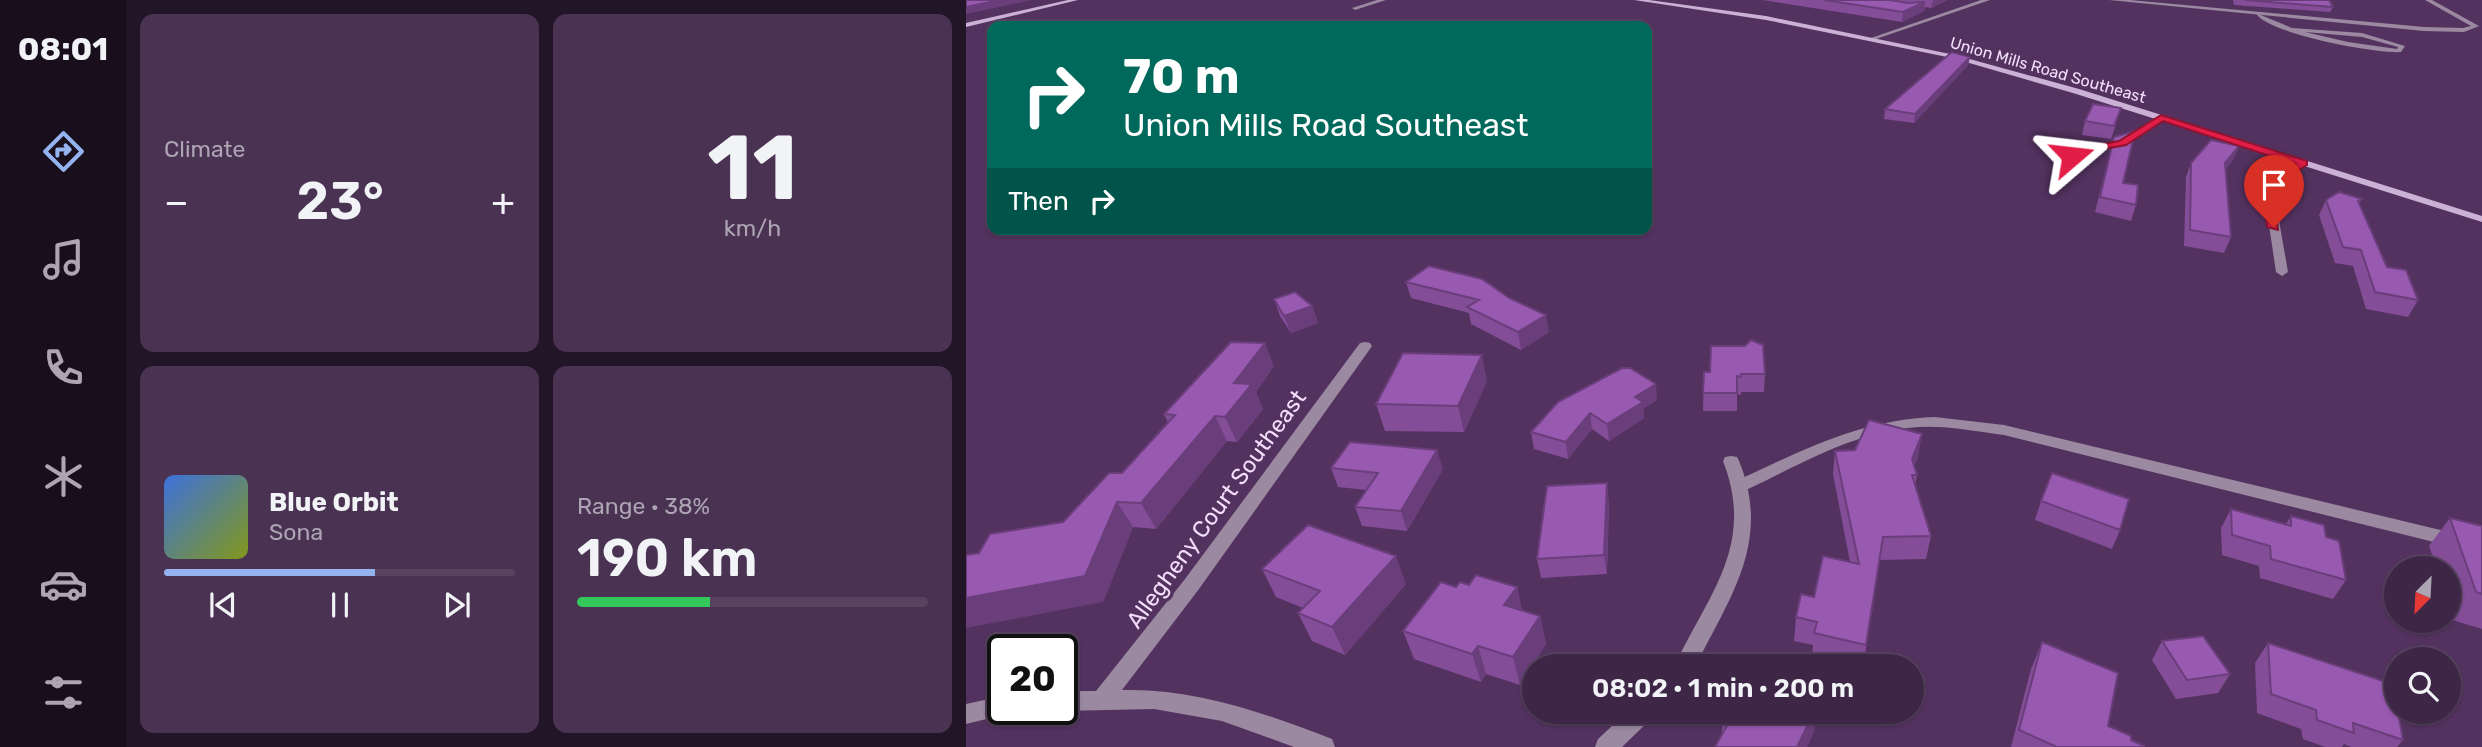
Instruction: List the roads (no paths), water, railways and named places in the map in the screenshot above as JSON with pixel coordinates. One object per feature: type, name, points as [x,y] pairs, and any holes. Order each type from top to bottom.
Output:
[{"type":"street","points":[[966,25],[1075,0]]},
{"type":"street","points":[[1355,8],[1382,0]]},
{"type":"street","name":"Union Mills Road Southeast","points":[[1637,0],[1729,12],[1874,38],[1986,65],[2482,219]]},
{"type":"street","points":[[1874,38],[1987,0]]},
{"type":"street","points":[[2112,0],[2482,32]]},
{"type":"street","points":[[2215,0],[2216,10]]},
{"type":"street","points":[[2428,0],[2479,25]]},
{"type":"street","points":[[2258,14],[2261,20],[2293,30],[2385,51],[2399,51],[2402,46],[2365,36],[2324,30],[2293,30]]},
{"type":"street","points":[[2464,30],[2479,25]]},
{"type":"street","points":[[2070,162],[2072,156],[2084,150],[2122,143],[2161,118]]},
{"type":"street","points":[[2282,272],[2267,195],[2268,185],[2304,163]]},
{"type":"street","name":"Allegheny Court Southeast","points":[[1103,698],[1192,584],[1365,346]]},
{"type":"street","points":[[1742,485],[1841,439],[1886,427],[1933,422],[2004,430],[2482,547]]},
{"type":"street","points":[[1690,654],[1730,572],[1744,535],[1742,485],[1731,461]]},
{"type":"street","points":[[1078,700],[1154,699],[1222,711],[1324,747]]},
{"type":"street","points":[[966,714],[987,709]]},
{"type":"street","points":[[1606,747],[1630,724]]}]
